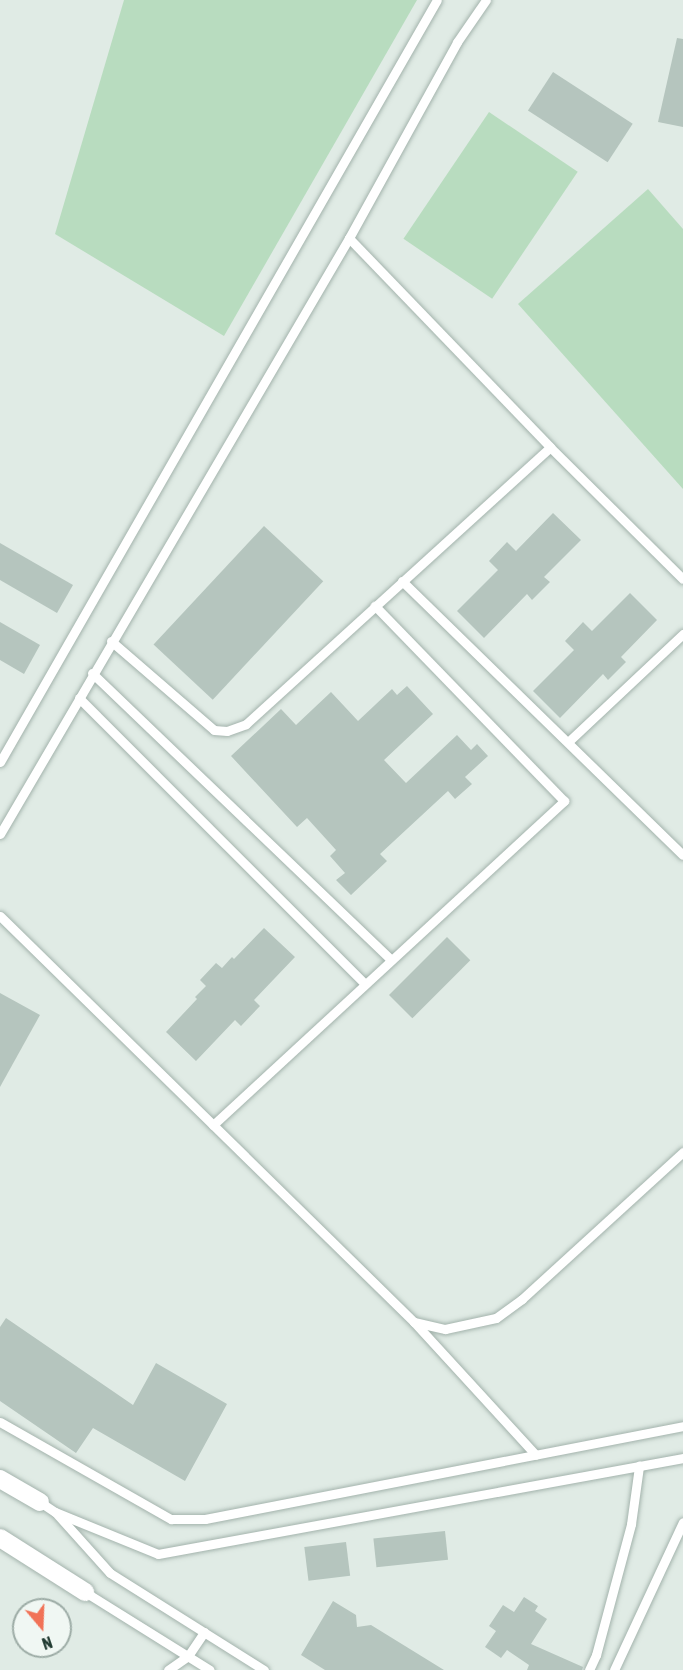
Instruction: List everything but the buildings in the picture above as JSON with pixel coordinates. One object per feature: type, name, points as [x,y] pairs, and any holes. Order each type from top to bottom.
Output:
[{"type":"street","points":[[0,1479],[48,1507]]},
{"type":"street","points":[[0,1538],[85,1592]]},
{"type":"lane","points":[[0,762],[437,0]]},
{"type":"lane","points":[[0,834],[92,673],[349,238],[457,42],[486,0]]},
{"type":"lane","points":[[349,238],[550,447],[683,579]]},
{"type":"lane","points":[[111,641],[214,730],[227,731],[246,724],[550,447]]},
{"type":"lane","points":[[402,581],[683,855]]},
{"type":"lane","points":[[213,1125],[564,801],[375,606]]},
{"type":"lane","points":[[568,742],[683,634]]},
{"type":"lane","points":[[92,673],[391,960]]},
{"type":"lane","points":[[79,698],[365,984]]},
{"type":"lane","points":[[0,916],[414,1322],[536,1455]]},
{"type":"lane","points":[[414,1322],[445,1329],[496,1317],[522,1299],[683,1152]]},
{"type":"lane","points":[[0,1422],[171,1519],[205,1519],[683,1426]]},
{"type":"lane","points":[[48,1507],[158,1554],[683,1458]]},
{"type":"lane","points":[[588,1670],[596,1655],[631,1524],[639,1466]]},
{"type":"lane","points":[[48,1507],[110,1573],[264,1670]]},
{"type":"lane","points":[[614,1670],[683,1522]]},
{"type":"lane","points":[[85,1592],[210,1670]]},
{"type":"lane","points":[[168,1670],[188,1656],[204,1632]]},
{"type":"green space","points":[[124,0],[417,0],[224,336],[55,234]]},
{"type":"green space","points":[[489,112],[578,172],[492,299],[403,239]]},
{"type":"green space","points":[[648,189],[683,229],[683,489],[518,304]]}]
